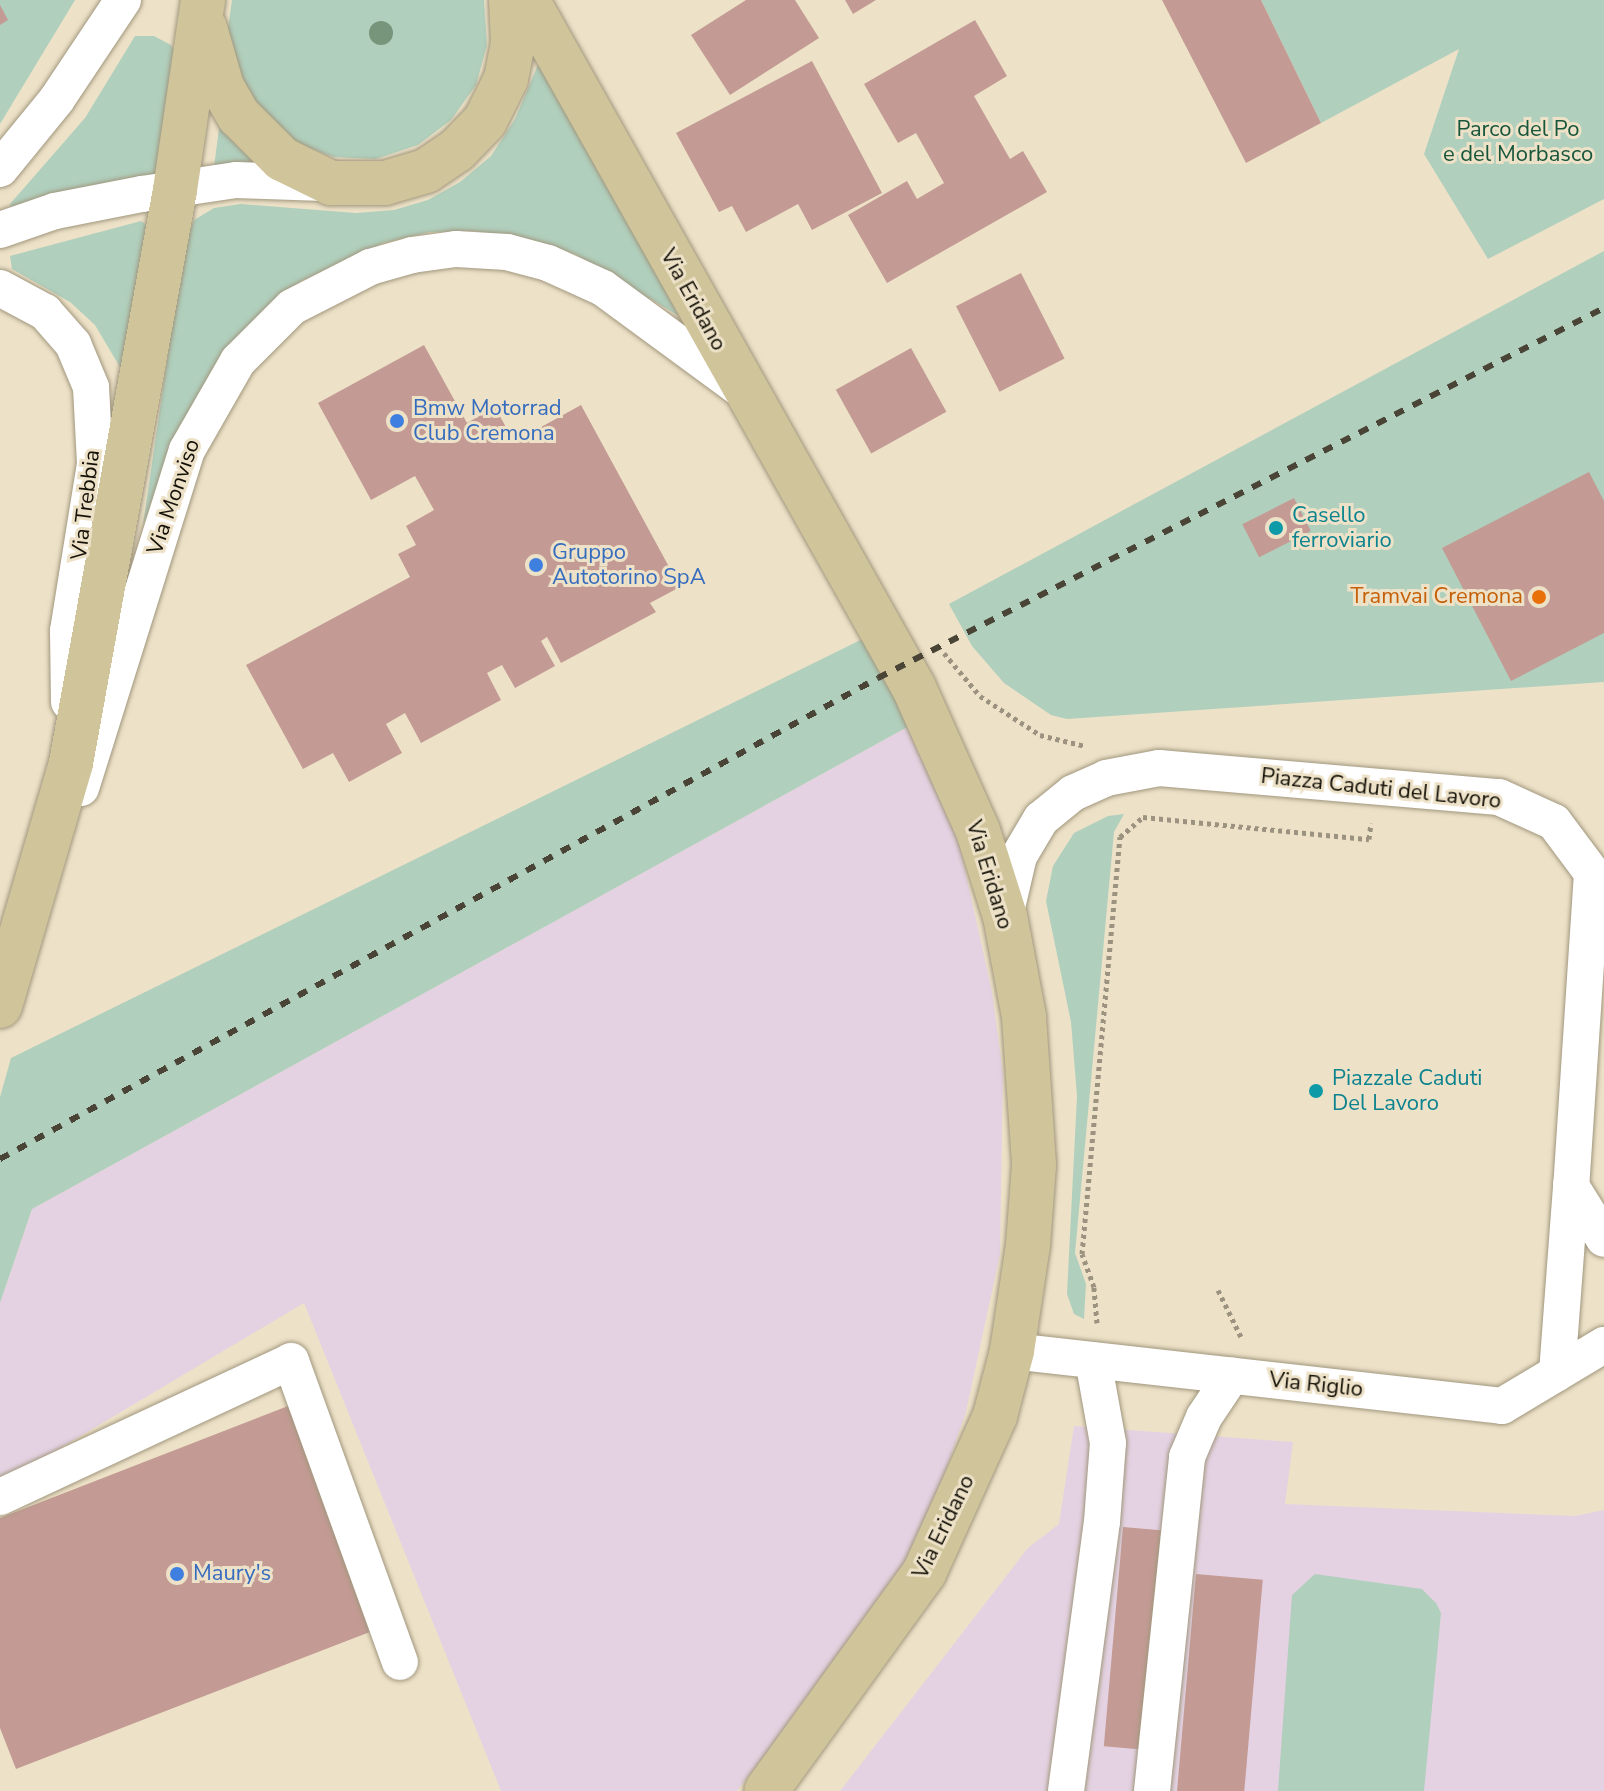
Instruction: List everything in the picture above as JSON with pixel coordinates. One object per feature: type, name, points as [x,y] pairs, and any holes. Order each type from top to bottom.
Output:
[{"type":"main road","points":[[202,3],[209,55],[239,116],[282,159],[331,183],[385,183],[426,171],[457,150],[485,121],[506,79],[513,44],[511,0]]},
{"type":"main road","name":"Via Eridano","points":[[527,0],[744,392],[914,688],[978,831],[1005,916],[1024,1017],[1034,1165],[1012,1351],[995,1416],[924,1573],[766,1791]]},
{"type":"main road","name":"Via Monviso","points":[[0,1006],[42,871],[71,763],[175,190],[202,3]]},
{"type":"street","points":[[0,169],[57,99],[123,0]]},
{"type":"street","points":[[0,230],[93,202],[236,180],[331,183]]},
{"type":"street","name":"Via Monviso","points":[[42,871],[87,776],[187,450],[238,361],[292,307],[370,267],[412,255],[456,249],[507,252],[548,263],[603,288],[744,392]]},
{"type":"street","name":"Via Trebbia","points":[[0,288],[45,312],[73,344],[91,387],[95,464],[68,631],[71,763]]},
{"type":"street","name":"Piazza Caduti del Lavoro","points":[[1005,916],[1019,856],[1041,819],[1073,793],[1106,778],[1159,768],[1499,797],[1554,822],[1592,873]]},
{"type":"street","points":[[1557,1373],[1592,873],[1604,837]]},
{"type":"street","points":[[1571,1186],[1604,1239]]},
{"type":"street","name":"Via Riglio","points":[[1012,1351],[1502,1406],[1604,1345]]},
{"type":"street","points":[[1066,1791],[1108,1443],[1093,1360]]},
{"type":"street","points":[[0,1497],[291,1361],[400,1662]]},
{"type":"street","points":[[1152,1791],[1187,1457],[1204,1417],[1232,1375]]},
{"type":"path","points":[[937,643],[980,696],[1040,735],[1096,749]]},
{"type":"path","points":[[1093,1360],[1094,1287],[1082,1254],[1120,837],[1143,817],[1369,839],[1375,786]]},
{"type":"path","points":[[1218,1290],[1237,1337],[1252,1338]]},
{"type":"shaded area","points":[[911,725],[951,807],[992,992],[1003,1074],[1000,1254],[966,1412],[914,1562],[737,1791],[501,1791],[304,1303],[0,1484],[0,1303],[32,1209]]},
{"type":"shaded area","points":[[1074,1426],[1293,1442],[1285,1504],[1575,1516],[1604,1510],[1604,1791],[840,1791],[1028,1548],[1059,1524]]},
{"type":"green space","points":[[0,0],[75,0],[0,124]]},
{"type":"green space","points":[[232,0],[484,0],[487,45],[476,85],[451,120],[418,145],[376,159],[333,157],[293,142],[259,114],[236,78],[227,36]]},
{"type":"green space","name":"Parco del Po e del Morbasco","points":[[1261,0],[1604,0],[1604,199],[1488,259],[1424,154],[1459,49],[1321,123]]},
{"type":"green space","points":[[135,36],[154,36],[171,45],[181,62],[161,176],[13,217],[10,204],[85,118]]},
{"type":"green space","points":[[540,60],[679,316],[575,254],[519,237],[474,231],[430,232],[383,243],[301,281],[267,306],[232,344],[201,389],[176,440],[143,525],[184,243],[194,220],[214,208],[241,204],[356,213],[394,210],[428,200],[460,182],[491,156],[515,119]]},
{"type":"green space","points":[[221,113],[263,164],[214,167]]},
{"type":"green space","points":[[141,221],[151,228],[127,379],[95,325],[70,302],[12,269],[10,256]]},
{"type":"green space","points":[[1604,251],[1604,682],[1067,719],[1051,715],[1004,683],[972,646],[949,604]]},
{"type":"green space","points":[[889,626],[911,725],[32,1209],[0,1303],[0,1097],[11,1058]]},
{"type":"green space","points":[[1124,814],[1114,832],[1075,1253],[1086,1284],[1084,1319],[1074,1314],[1067,1294],[1077,1096],[1071,1022],[1046,901],[1053,866],[1074,833],[1108,816]]},
{"type":"green space","points":[[1315,1574],[1422,1589],[1436,1603],[1441,1613],[1424,1791],[1278,1791],[1292,1595]]},
{"type":"building","points":[[746,0],[795,0],[819,38],[730,95],[691,35]]},
{"type":"building","points":[[845,0],[876,0],[853,14]]},
{"type":"building","points":[[1162,0],[1261,0],[1321,123],[1246,163]]},
{"type":"building","points":[[0,5],[8,20],[0,25]]},
{"type":"building","points":[[975,20],[1007,76],[974,96],[1010,159],[1023,151],[1047,192],[887,283],[848,215],[907,181],[917,199],[944,183],[916,133],[898,143],[864,84]]},
{"type":"building","points":[[812,61],[882,193],[812,230],[798,204],[746,232],[732,206],[719,212],[676,133]]},
{"type":"building","points":[[1021,273],[1065,359],[1000,392],[956,306]]},
{"type":"building","name":"Gruppo Autotorino SpA","points":[[424,345],[467,423],[495,407],[514,442],[581,405],[680,587],[650,603],[656,612],[561,663],[547,637],[541,641],[555,666],[515,688],[502,665],[487,673],[501,700],[421,743],[405,713],[386,724],[402,753],[349,782],[333,753],[303,769],[246,665],[410,577],[398,554],[416,545],[406,526],[434,510],[415,476],[371,500],[318,403]]},
{"type":"building","points":[[911,348],[946,412],[871,454],[836,390]]},
{"type":"building","points":[[1589,472],[1604,501],[1604,633],[1511,681],[1442,548]]},
{"type":"building","name":"Casello ferroviario","points":[[1294,498],[1311,531],[1259,557],[1242,524]]},
{"type":"building","name":"Maury's","points":[[288,1406],[375,1630],[16,1769],[0,1728],[0,1518]]},
{"type":"building","points":[[1123,1527],[1161,1530],[1142,1749],[1104,1746]]},
{"type":"building","points":[[1196,1574],[1263,1580],[1244,1791],[1177,1791]]},
{"type":"railway","points":[[0,1159],[878,678],[1604,308]]},
{"type":"place","name":"Bmw Motorrad Club Cremona","points":[[397,421]]},
{"type":"place","name":"Casello ferroviario","points":[[1276,528]]},
{"type":"place","name":"Gruppo Autotorino SpA","points":[[536,565]]},
{"type":"place","name":"Tramvai Cremona","points":[[1539,597]]},
{"type":"place","name":"Piazzale Caduti Del Lavoro","points":[[1316,1091]]},
{"type":"place","name":"Maury's","points":[[177,1574]]}]
